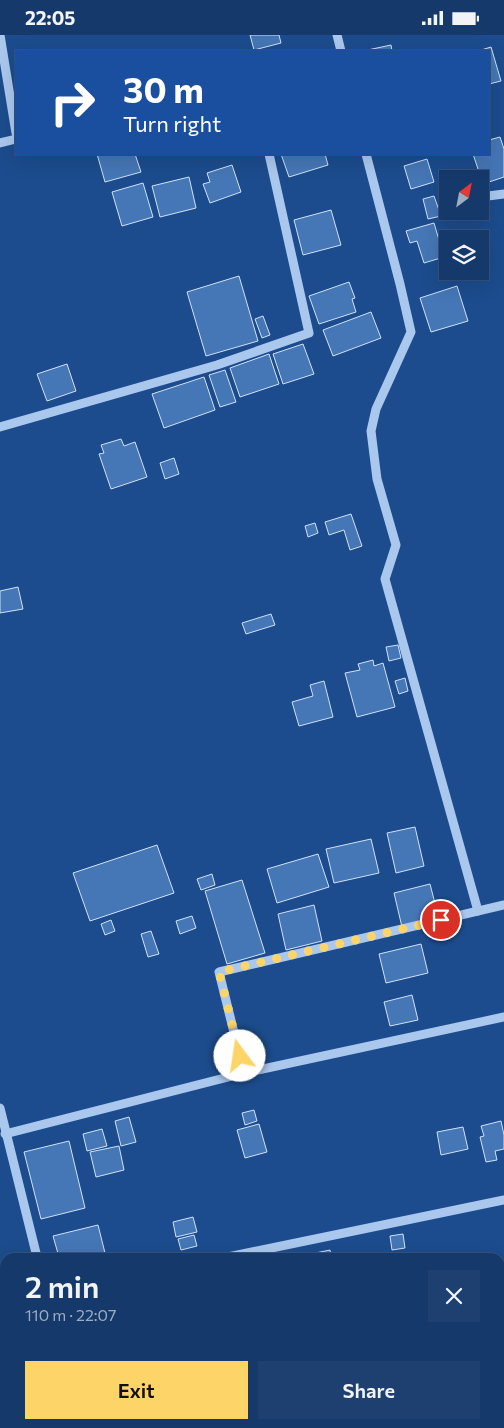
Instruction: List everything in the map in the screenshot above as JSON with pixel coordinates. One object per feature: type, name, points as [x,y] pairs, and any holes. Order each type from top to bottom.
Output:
[{"type":"street","points":[[0,35],[15,127]]},
{"type":"street","points":[[337,35],[341,50]]},
{"type":"street","points":[[0,143],[15,139]]},
{"type":"street","points":[[0,427],[217,365],[309,333],[269,155]]},
{"type":"street","points":[[366,155],[411,332],[376,409],[371,431],[377,479],[396,545],[385,579],[478,911]]},
{"type":"street","points":[[489,196],[504,193]]},
{"type":"street","points":[[244,1073],[219,972],[504,905]]},
{"type":"street","points":[[6,1134],[244,1073],[504,1017]]},
{"type":"street","points":[[0,1108],[36,1253]]},
{"type":"street","points":[[247,1253],[504,1200]]},
{"type":"building","points":[[250,35],[279,35],[281,43],[254,50]]},
{"type":"building","points":[[391,45],[392,50],[368,50]]},
{"type":"building","points":[[491,47],[501,81],[490,84],[490,50],[481,50]]},
{"type":"building","points":[[500,137],[504,149],[504,177],[489,182],[489,170],[478,170],[473,155],[490,155],[490,140]]},
{"type":"building","points":[[97,155],[135,155],[141,172],[105,182]]},
{"type":"building","points":[[281,155],[325,155],[328,165],[289,177]]},
{"type":"building","points":[[427,159],[434,182],[411,189],[404,166]]},
{"type":"building","points":[[232,165],[241,192],[210,203],[203,184],[210,182],[207,173]]},
{"type":"building","points":[[189,177],[196,208],[160,217],[152,186]]},
{"type":"building","points":[[143,183],[153,217],[122,226],[112,192]]},
{"type":"building","points":[[434,196],[439,216],[428,219],[423,199]]},
{"type":"building","points":[[331,210],[341,245],[303,255],[294,220]]},
{"type":"building","points":[[434,223],[439,240],[439,258],[424,263],[417,241],[410,243],[406,231]]},
{"type":"building","points":[[239,276],[258,341],[206,356],[187,292]]},
{"type":"building","points":[[349,282],[355,298],[352,299],[356,312],[319,324],[309,296]]},
{"type":"building","points":[[457,286],[468,321],[431,332],[420,298]]},
{"type":"building","points":[[371,312],[381,338],[333,356],[323,330]]},
{"type":"building","points":[[263,316],[270,335],[262,338],[255,319]]},
{"type":"building","points":[[303,344],[314,374],[283,384],[273,354]]},
{"type":"building","points":[[269,354],[279,384],[240,397],[230,368]]},
{"type":"building","points":[[67,364],[76,391],[47,401],[37,374]]},
{"type":"building","points":[[225,370],[236,402],[220,407],[209,375]]},
{"type":"building","points":[[204,377],[215,410],[164,428],[152,394]]},
{"type":"building","points":[[121,439],[124,446],[135,442],[147,477],[111,489],[99,454],[104,453],[101,445]]},
{"type":"building","points":[[174,458],[179,474],[165,479],[160,463]]},
{"type":"building","points":[[351,514],[362,546],[350,550],[344,530],[329,535],[325,522]]},
{"type":"building","points":[[315,523],[318,533],[308,537],[305,526]]},
{"type":"building","points":[[18,587],[23,609],[0,613],[0,591]]},
{"type":"building","points":[[271,614],[275,625],[246,634],[242,623]]},
{"type":"building","points":[[398,645],[401,658],[389,661],[386,647]]},
{"type":"building","points":[[373,660],[374,666],[383,663],[395,707],[357,717],[345,673],[360,670],[358,664]]},
{"type":"building","points":[[405,678],[408,691],[399,694],[395,681]]},
{"type":"building","points":[[324,681],[333,717],[299,726],[292,702],[313,696],[310,685]]},
{"type":"building","points":[[415,827],[424,866],[396,873],[387,833]]},
{"type":"building","points":[[371,839],[379,873],[334,883],[326,849]]},
{"type":"building","points":[[157,845],[174,893],[90,921],[73,873]]},
{"type":"building","points":[[318,854],[329,887],[277,903],[267,869]]},
{"type":"building","points":[[212,874],[215,885],[201,890],[197,879]]},
{"type":"building","points":[[242,880],[265,953],[227,964],[205,891]]},
{"type":"building","points":[[430,884],[439,919],[402,927],[394,893]]},
{"type":"building","points":[[314,905],[322,941],[286,950],[278,914]]},
{"type":"building","points":[[192,916],[196,928],[180,934],[176,921]]},
{"type":"building","points":[[111,920],[115,931],[105,935],[101,924]]},
{"type":"building","points":[[151,931],[159,954],[148,957],[141,934]]},
{"type":"building","points":[[421,944],[428,973],[386,983],[379,954]]},
{"type":"building","points":[[412,995],[418,1020],[390,1026],[384,1002]]},
{"type":"building","points":[[254,1110],[257,1121],[245,1125],[242,1113]]},
{"type":"building","points":[[129,1117],[136,1142],[121,1146],[115,1121]]},
{"type":"building","points":[[501,1121],[504,1149],[495,1151],[497,1160],[486,1162],[480,1137],[484,1136],[481,1126]]},
{"type":"building","points":[[259,1124],[267,1152],[245,1158],[237,1130]]},
{"type":"building","points":[[463,1127],[468,1149],[441,1155],[437,1132]]},
{"type":"building","points":[[102,1129],[107,1146],[87,1151],[83,1134]]},
{"type":"building","points":[[69,1141],[85,1208],[41,1219],[24,1152]]},
{"type":"building","points":[[119,1146],[124,1170],[96,1177],[90,1152]]},
{"type":"building","points":[[193,1217],[197,1232],[176,1237],[173,1222]]},
{"type":"building","points":[[98,1225],[105,1253],[58,1253],[53,1236]]},
{"type":"building","points":[[403,1234],[405,1248],[392,1250],[390,1236]]},
{"type":"building","points":[[194,1235],[197,1246],[181,1250],[178,1239]]},
{"type":"building","points":[[330,1250],[330,1253],[316,1253]]},
{"type":"route","points":[[240,1056],[219,972],[441,920]]}]
